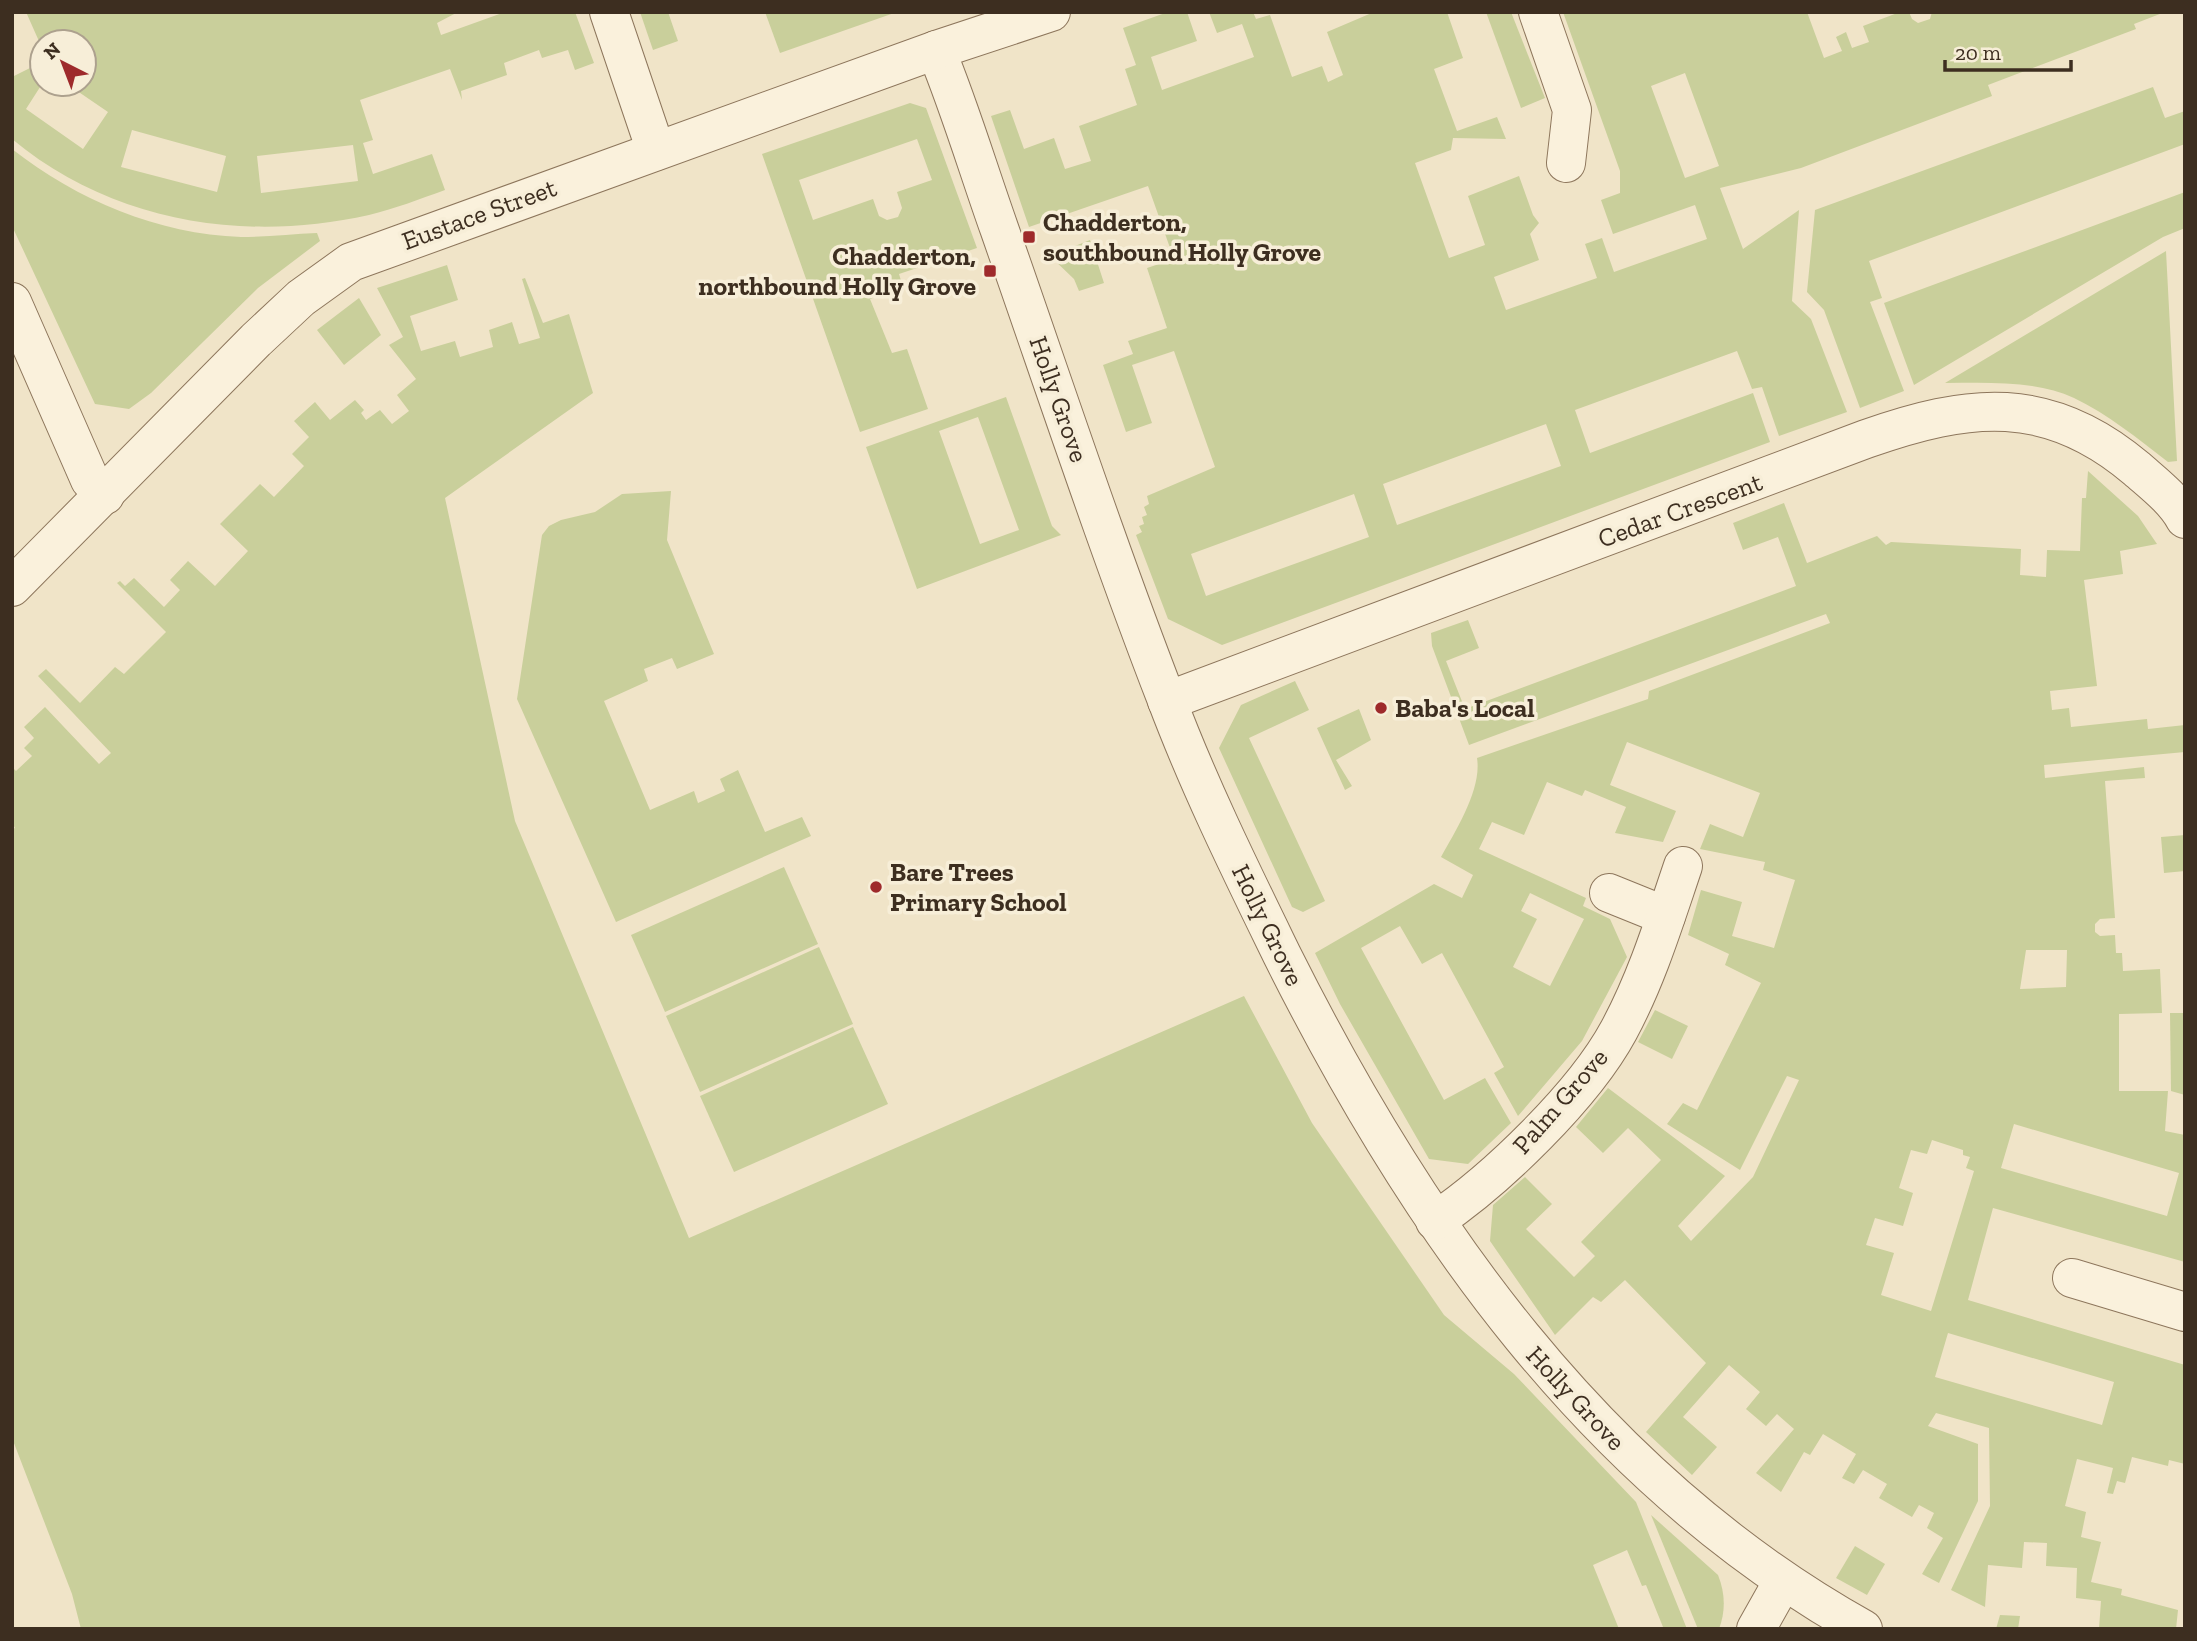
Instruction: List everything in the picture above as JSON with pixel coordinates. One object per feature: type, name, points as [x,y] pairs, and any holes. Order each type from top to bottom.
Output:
[{"type":"street","points":[[609,12],[656,150]]},
{"type":"street","name":"Eustace Street","points":[[12,587],[256,340],[301,298],[351,262],[936,50],[1051,12]]},
{"type":"street","points":[[1538,12],[1572,110],[1566,163]]},
{"type":"street","name":"Holly Grove","points":[[936,50],[1167,701],[1248,887],[1324,1039],[1435,1221],[1522,1341],[1624,1451],[1709,1526],[1783,1581],[1863,1629]]},
{"type":"street","points":[[12,302],[90,480],[105,495]]},
{"type":"street","name":"Cedar Crescent","points":[[1167,701],[1866,439],[1948,414],[2015,412],[2044,418],[2070,428],[2120,455],[2183,511]]},
{"type":"street","name":"Palm Grove","points":[[1435,1221],[1477,1190],[1593,1070],[1627,1015],[1683,866]]},
{"type":"street","points":[[1609,893],[1666,916]]},
{"type":"street","points":[[2072,1278],[2185,1312]]},
{"type":"street","points":[[1756,1629],[1783,1581]]},
{"type":"green space","points":[[26,12],[458,12],[437,23],[441,35],[505,12],[575,12],[594,63],[575,70],[568,50],[542,58],[539,50],[504,63],[507,75],[461,91],[462,100],[450,69],[360,100],[373,140],[363,143],[373,174],[432,154],[445,190],[369,215],[322,223],[275,227],[181,219],[136,207],[92,190],[51,167],[12,139],[12,77],[28,69],[28,98],[33,98],[26,109],[83,149],[108,112],[88,98],[98,98],[98,28],[33,28]],"holes":[[[132,130],[226,156],[217,192],[121,167]],[[353,145],[358,181],[261,193],[257,156]]]},
{"type":"green space","points":[[640,12],[668,12],[678,41],[653,50]]},
{"type":"green space","points":[[765,12],[897,12],[780,53]]},
{"type":"green space","points":[[1168,12],[1187,12],[1197,41],[1151,57],[1162,90],[1254,57],[1242,24],[1217,33],[1209,12],[1253,12],[1256,19],[1270,15],[1292,77],[1322,66],[1328,82],[1343,75],[1327,32],[1374,12],[1447,12],[1463,58],[1434,69],[1457,131],[1497,117],[1506,139],[1453,138],[1451,150],[1415,163],[1449,258],[1485,245],[1468,196],[1519,176],[1533,215],[1539,223],[1530,234],[1539,260],[1494,277],[1506,310],[1597,278],[1585,244],[1602,238],[1614,272],[1707,239],[1695,205],[1613,234],[1601,200],[1620,193],[1620,171],[1563,12],[1807,12],[1824,58],[1842,51],[1836,37],[1846,32],[1852,48],[1869,42],[1863,26],[1900,12],[1909,12],[1912,19],[1918,23],[1930,19],[1932,12],[2165,12],[2134,24],[2136,29],[1988,85],[1992,96],[1801,168],[1720,188],[1743,249],[1799,210],[1792,301],[1811,319],[1847,412],[1779,436],[1762,387],[1752,389],[1737,351],[1575,410],[1590,453],[1753,393],[1770,442],[1222,645],[1168,619],[1136,535],[1142,532],[1139,526],[1144,524],[1142,517],[1147,515],[1144,507],[1149,504],[1147,496],[1215,467],[1174,351],[1132,365],[1152,423],[1126,432],[1103,365],[1133,354],[1128,341],[1167,328],[1147,268],[1174,259],[1148,186],[1029,227],[991,116],[1010,110],[1024,149],[1054,138],[1065,169],[1091,161],[1079,126],[1137,105],[1125,69],[1136,65],[1123,28]],"holes":[[[1685,73],[1719,166],[1685,178],[1651,86]],[[1546,424],[1561,466],[1397,525],[1383,484]],[[1354,494],[1369,537],[1206,596],[1191,554]]]},
{"type":"green space","points":[[1486,12],[1511,12],[1545,98],[1521,108]]},
{"type":"green space","points":[[2153,87],[2165,118],[2185,111],[2185,144],[1869,261],[1882,298],[1870,302],[1904,391],[1860,408],[1824,310],[1807,292],[1815,210]]},
{"type":"green space","points":[[910,103],[926,108],[977,248],[899,274],[903,287],[870,299],[892,353],[907,349],[928,409],[860,432],[762,154]],"holes":[[[917,139],[932,180],[897,192],[902,208],[898,217],[887,220],[879,216],[873,199],[813,220],[799,180]]]},
{"type":"green space","points":[[12,149],[64,184],[120,211],[149,221],[179,229],[241,237],[317,233],[320,241],[258,288],[151,393],[129,409],[95,404],[12,226]]},
{"type":"green space","points":[[2185,192],[2185,228],[2163,237],[1914,385],[1884,303]]},
{"type":"green space","points":[[1090,240],[1104,283],[1079,291],[1074,279],[1050,256]]},
{"type":"green space","points":[[2166,251],[2177,461],[2168,462],[2099,412],[2059,392],[2027,385],[1945,383]]},
{"type":"green space","points":[[447,265],[458,300],[410,316],[421,351],[455,341],[460,357],[493,347],[489,330],[512,322],[519,344],[540,338],[522,279],[525,278],[543,323],[569,314],[593,393],[445,498],[515,821],[689,1238],[1244,996],[1312,1123],[1444,1315],[1514,1374],[1636,1502],[1687,1629],[1660,1629],[1663,1627],[1646,1585],[1642,1586],[1627,1550],[1593,1565],[1619,1629],[81,1629],[72,1594],[12,1438],[12,833],[15,827],[12,826],[12,767],[16,771],[32,756],[24,748],[34,738],[24,727],[45,707],[99,764],[111,753],[38,676],[46,669],[80,703],[115,667],[124,674],[166,632],[117,583],[120,581],[125,586],[134,578],[164,607],[180,590],[170,580],[188,561],[215,586],[248,551],[220,524],[260,484],[274,497],[304,466],[292,454],[309,437],[294,421],[315,402],[330,420],[355,400],[364,410],[361,413],[366,420],[380,410],[392,424],[409,411],[397,395],[416,379],[389,345],[403,337],[377,288]]},
{"type":"green space","points":[[359,298],[381,335],[344,365],[317,330]]},
{"type":"green space","points":[[1006,397],[1052,526],[1061,535],[917,589],[866,447]],"holes":[[[978,417],[1019,530],[980,544],[939,431]]]},
{"type":"green space","points":[[2088,471],[2138,516],[2157,544],[2120,551],[2123,574],[2084,580],[2097,686],[2050,691],[2052,710],[2069,708],[2071,727],[2147,719],[2148,729],[2185,725],[2185,752],[2044,765],[2045,778],[2144,767],[2145,778],[2105,781],[2115,918],[2100,919],[2095,924],[2095,932],[2100,936],[2115,935],[2116,953],[2122,953],[2123,971],[2160,969],[2162,1013],[2119,1014],[2119,1091],[2168,1091],[2165,1131],[2185,1135],[2185,1262],[1993,1208],[1968,1300],[2185,1365],[2185,1464],[2169,1460],[2168,1466],[2132,1457],[2125,1483],[2117,1481],[2113,1494],[2107,1493],[2113,1468],[2077,1459],[2065,1506],[2086,1512],[2081,1537],[2101,1542],[2091,1582],[2122,1589],[2121,1595],[2178,1610],[2176,1629],[2099,1629],[2101,1601],[2076,1598],[2077,1568],[2046,1566],[2047,1543],[2024,1542],[2022,1568],[1988,1565],[1985,1607],[1951,1590],[1990,1506],[1989,1428],[1936,1413],[1928,1426],[1978,1444],[1978,1501],[1939,1583],[1922,1574],[1943,1538],[1927,1528],[1934,1513],[1919,1505],[1912,1517],[1879,1498],[1887,1484],[1863,1470],[1854,1484],[1842,1478],[1856,1454],[1823,1434],[1810,1455],[1804,1452],[1781,1492],[1756,1473],[1794,1429],[1777,1414],[1766,1426],[1746,1409],[1760,1392],[1729,1365],[1683,1417],[1717,1447],[1692,1475],[1646,1432],[1706,1363],[1625,1280],[1601,1302],[1593,1297],[1555,1335],[1490,1241],[1493,1205],[1525,1177],[1552,1204],[1526,1229],[1574,1277],[1595,1256],[1581,1242],[1661,1160],[1628,1128],[1603,1153],[1576,1127],[1608,1088],[1725,1176],[1678,1226],[1691,1241],[1753,1177],[1799,1080],[1787,1076],[1740,1170],[1667,1124],[1683,1103],[1697,1110],[1761,983],[1725,965],[1729,954],[1688,935],[1701,890],[1742,902],[1732,936],[1774,948],[1795,880],[1763,870],[1765,862],[1700,849],[1710,824],[1743,837],[1760,793],[1627,742],[1610,785],[1676,811],[1663,842],[1615,833],[1626,807],[1585,790],[1582,796],[1547,782],[1524,835],[1492,822],[1479,849],[1586,898],[1583,906],[1610,919],[1627,957],[1582,1041],[1518,1116],[1494,1073],[1504,1067],[1442,953],[1422,964],[1400,926],[1361,948],[1444,1100],[1485,1078],[1511,1123],[1468,1164],[1429,1159],[1340,1004],[1315,953],[1434,884],[1462,898],[1473,875],[1441,857],[1472,796],[1478,770],[1477,758],[1648,699],[1649,691],[1830,623],[1826,614],[1469,745],[1432,646],[1431,633],[1468,620],[1479,648],[1446,661],[1465,709],[1796,586],[1778,537],[1743,550],[1733,523],[1784,503],[1807,563],[1877,536],[1886,545],[1891,542],[2021,549],[2020,575],[2046,577],[2047,550],[2080,551],[2082,498],[2086,498]],"holes":[[[1530,893],[1584,919],[1550,986],[1513,967],[1537,919],[1521,911]],[[2026,950],[2067,950],[2066,987],[2020,989]],[[2014,1124],[2179,1173],[2167,1216],[2001,1168]],[[1932,1140],[1963,1150],[1963,1155],[1970,1157],[1966,1168],[1974,1171],[1931,1311],[1881,1295],[1894,1253],[1866,1245],[1875,1218],[1903,1226],[1913,1193],[1899,1188],[1911,1150],[1927,1154]],[[1948,1333],[2114,1382],[2102,1425],[1935,1377]]]},
{"type":"green space","points":[[671,491],[667,540],[714,654],[677,669],[672,658],[644,669],[648,681],[604,701],[650,810],[694,791],[698,803],[725,791],[720,779],[738,770],[765,832],[802,817],[811,836],[616,922],[517,699],[542,535],[549,526],[561,520],[595,512],[622,494]]},
{"type":"green space","points":[[1295,681],[1309,710],[1249,738],[1325,901],[1303,912],[1292,907],[1219,748],[1241,705]]},
{"type":"green space","points":[[1359,709],[1371,740],[1336,760],[1352,786],[1345,790],[1317,728]]},
{"type":"green space","points":[[2185,835],[2185,871],[2164,873],[2161,837]]},
{"type":"green space","points":[[784,867],[818,944],[665,1012],[631,935]]},
{"type":"green space","points":[[819,947],[853,1024],[700,1092],[666,1016]]},
{"type":"green space","points":[[1655,1010],[1688,1026],[1672,1059],[1638,1042]]},
{"type":"green space","points":[[2170,1013],[2185,1013],[2185,1095],[2171,1091]]},
{"type":"green space","points":[[853,1027],[888,1104],[734,1172],[700,1096]]},
{"type":"green space","points":[[1651,1515],[1718,1575],[1724,1602],[1719,1629],[1698,1629]]},
{"type":"green space","points":[[1855,1546],[1885,1564],[1867,1595],[1836,1578]]},
{"type":"green space","points":[[2000,1615],[2020,1616],[2018,1629],[1996,1629]]},
{"type":"place","name":"Chadderton, southbound Holly Grove","points":[[1029,237]]},
{"type":"place","name":"Chadderton, northbound Holly Grove","points":[[990,271]]},
{"type":"place","name":"Baba's Local","points":[[1381,708]]},
{"type":"place","name":"Bare Trees Primary School","points":[[876,887]]}]
